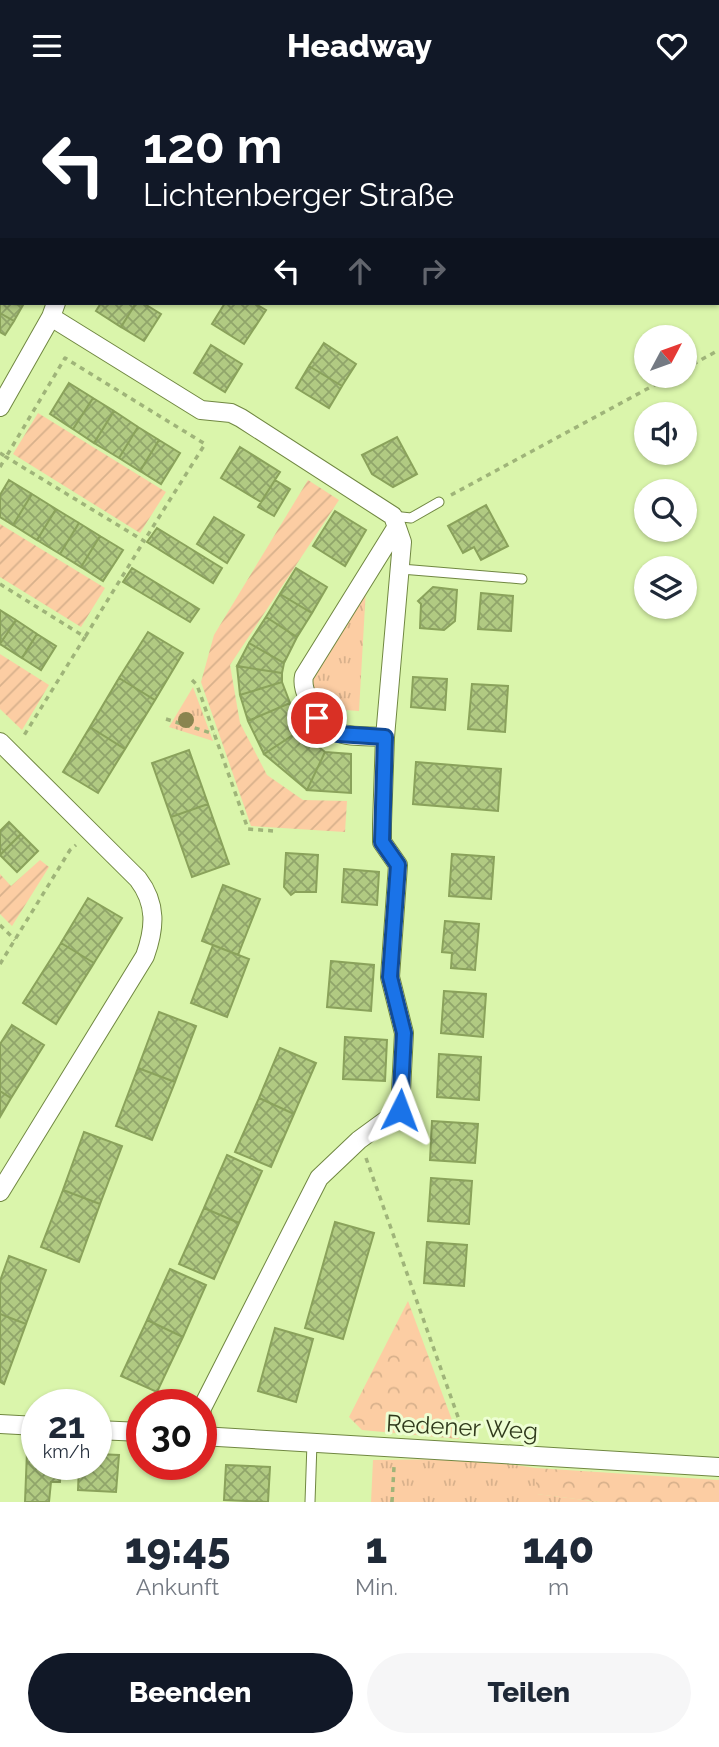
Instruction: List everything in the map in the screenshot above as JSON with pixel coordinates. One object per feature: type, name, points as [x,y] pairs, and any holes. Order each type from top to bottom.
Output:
[{"type":"street","points":[[0,407],[53,310],[201,410],[231,412],[241,418],[395,522],[402,542],[385,737],[382,842],[398,865],[390,977],[404,1033],[400,1110],[359,1140],[319,1178],[212,1389]]},
{"type":"street","points":[[385,737],[338,734],[327,729],[317,718],[302,684],[304,676],[395,522]]},
{"type":"street","points":[[0,1192],[145,956],[154,925],[153,911],[138,879],[6,748]]},
{"type":"street","points":[[0,1424],[21,1425]]},
{"type":"street","name":"Redener Weg","points":[[217,1437],[719,1467]]},
{"type":"lane","points":[[395,522],[439,502]]},
{"type":"lane","points":[[401,569],[522,579]]},
{"type":"lane","points":[[310,1502],[312,1443]]},
{"type":"path","points":[[697,362],[719,350]]},
{"type":"path","points":[[0,467],[65,358],[205,444],[85,637],[6,748]]},
{"type":"path","points":[[439,502],[647,389]]},
{"type":"path","points":[[0,453],[144,541]]},
{"type":"path","points":[[0,584],[85,637]]},
{"type":"path","points":[[192,680],[197,685],[248,829],[273,831]]},
{"type":"path","points":[[166,719],[215,734]]},
{"type":"path","points":[[0,964],[70,850],[92,833]]},
{"type":"path","points":[[0,925],[15,940]]},
{"type":"path","points":[[359,1140],[470,1452]]},
{"type":"path","points":[[392,1502],[395,1447]]},
{"type":"green space","points":[[38,413],[166,492],[140,533],[13,454]]},
{"type":"green space","points":[[308,480],[339,500],[230,665],[240,723],[267,775],[303,800],[347,801],[345,832],[251,826],[201,682],[214,635]]},
{"type":"green space","points":[[0,524],[105,588],[81,627],[0,577]]},
{"type":"green space","points":[[366,588],[359,711],[318,708],[307,681]]},
{"type":"green space","points":[[0,654],[49,685],[22,730],[0,709]]},
{"type":"green space","points":[[193,687],[213,741],[169,727]]},
{"type":"green space","points":[[40,860],[49,867],[12,926],[0,914],[0,874],[11,886]]},
{"type":"green space","points":[[408,1301],[459,1439],[362,1430],[349,1417]]},
{"type":"green space","points":[[471,1459],[536,1468],[537,1494],[600,1502],[371,1502],[373,1460]]},
{"type":"green space","points":[[536,1468],[719,1480],[719,1502],[600,1502],[536,1494]]},
{"type":"building","points":[[0,305],[23,305],[14,321],[0,313]]},
{"type":"building","points":[[100,305],[135,305],[121,327],[96,311]]},
{"type":"building","points":[[135,305],[146,305],[161,314],[144,341],[121,327]]},
{"type":"building","points":[[224,305],[257,305],[266,310],[244,344],[212,324]]},
{"type":"building","points":[[0,313],[14,321],[5,335],[0,332]]},
{"type":"building","points":[[324,343],[356,364],[342,386],[309,366]]},
{"type":"building","points":[[211,345],[242,364],[225,392],[194,373]]},
{"type":"building","points":[[309,366],[342,386],[329,408],[296,388]]},
{"type":"building","points":[[69,383],[93,398],[73,429],[50,414]]},
{"type":"building","points":[[93,398],[114,411],[94,443],[73,429]]},
{"type":"building","points":[[114,411],[138,427],[119,458],[94,443]]},
{"type":"building","points":[[138,427],[159,440],[140,471],[119,458]]},
{"type":"building","points":[[397,437],[417,474],[393,487],[372,474],[362,455]]},
{"type":"building","points":[[159,440],[180,453],[161,484],[140,471]]},
{"type":"building","points":[[240,447],[280,472],[261,502],[221,478]]},
{"type":"building","points":[[9,480],[32,494],[13,525],[0,517],[0,495]]},
{"type":"building","points":[[275,480],[290,489],[274,516],[258,507]]},
{"type":"building","points":[[32,494],[56,509],[37,540],[13,525]]},
{"type":"building","points":[[486,505],[508,546],[481,560],[474,547],[463,553],[448,526]]},
{"type":"building","points":[[56,509],[79,523],[60,554],[37,540]]},
{"type":"building","points":[[335,511],[366,530],[345,566],[313,546]]},
{"type":"building","points":[[214,517],[244,535],[227,563],[197,544]]},
{"type":"building","points":[[79,523],[100,536],[81,567],[60,554]]},
{"type":"building","points":[[157,528],[222,568],[213,583],[147,542]]},
{"type":"building","points":[[100,536],[123,550],[103,581],[81,567]]},
{"type":"building","points":[[132,568],[199,609],[190,622],[123,582]]},
{"type":"building","points":[[296,568],[327,587],[312,613],[280,594]]},
{"type":"building","points":[[433,587],[457,590],[455,621],[444,630],[420,628],[421,604],[418,601]]},
{"type":"building","points":[[481,593],[513,596],[511,631],[478,629]]},
{"type":"building","points":[[280,594],[312,613],[297,637],[266,617]]},
{"type":"building","points":[[0,610],[16,620],[0,644]]},
{"type":"building","points":[[266,617],[297,637],[284,663],[249,643]]},
{"type":"building","points":[[16,620],[37,634],[22,658],[0,644]]},
{"type":"building","points":[[148,632],[183,653],[155,700],[119,678]]},
{"type":"building","points":[[37,634],[56,646],[41,670],[22,658]]},
{"type":"building","points":[[249,643],[284,663],[282,673],[237,666]]},
{"type":"building","points":[[237,666],[282,673],[282,682],[240,695]]},
{"type":"building","points":[[413,677],[447,679],[445,710],[411,707]]},
{"type":"building","points":[[119,678],[155,700],[125,749],[90,727]]},
{"type":"building","points":[[282,682],[290,703],[248,721],[240,695]]},
{"type":"building","points":[[472,684],[508,686],[505,732],[468,729]]},
{"type":"building","points":[[290,703],[299,731],[264,754],[248,721]]},
{"type":"building","points":[[90,727],[125,749],[98,793],[63,772]]},
{"type":"building","points":[[299,731],[325,752],[307,790],[264,754]]},
{"type":"building","points":[[189,750],[208,804],[171,817],[152,763]]},
{"type":"building","points":[[325,752],[351,754],[351,793],[307,790]]},
{"type":"building","points":[[416,762],[501,769],[498,811],[413,804]]},
{"type":"building","points":[[208,804],[229,864],[192,877],[171,817]]},
{"type":"building","points":[[9,822],[21,834],[0,855],[0,831]]},
{"type":"building","points":[[21,834],[38,851],[17,872],[0,855]]},
{"type":"building","points":[[286,853],[318,855],[316,892],[295,892],[291,895],[284,887]]},
{"type":"building","points":[[452,854],[494,857],[491,899],[449,896]]},
{"type":"building","points":[[344,869],[379,872],[377,905],[342,902]]},
{"type":"building","points":[[223,885],[260,899],[238,955],[202,941]]},
{"type":"building","points":[[88,898],[122,918],[94,963],[61,943]]},
{"type":"building","points":[[445,921],[479,924],[475,970],[451,968],[452,953],[442,952]]},
{"type":"building","points":[[61,943],[94,963],[56,1024],[23,1003]]},
{"type":"building","points":[[213,945],[249,959],[227,1017],[191,1003]]},
{"type":"building","points":[[331,961],[374,965],[371,1011],[327,1007]]},
{"type":"building","points":[[444,991],[486,994],[483,1037],[441,1033]]},
{"type":"building","points":[[159,1012],[196,1026],[175,1082],[138,1068]]},
{"type":"building","points":[[12,1025],[44,1045],[11,1098],[0,1091],[0,1044]]},
{"type":"building","points":[[345,1037],[387,1040],[385,1081],[343,1079]]},
{"type":"building","points":[[280,1048],[316,1063],[294,1114],[259,1098]]},
{"type":"building","points":[[439,1054],[481,1057],[479,1100],[437,1097]]},
{"type":"building","points":[[138,1068],[175,1082],[152,1140],[116,1126]]},
{"type":"building","points":[[0,1091],[11,1098],[0,1117]]},
{"type":"building","points":[[259,1098],[294,1114],[271,1167],[235,1152]]},
{"type":"building","points":[[432,1121],[478,1124],[475,1163],[430,1160]]},
{"type":"building","points":[[84,1132],[122,1146],[100,1204],[63,1190]]},
{"type":"building","points":[[227,1155],[262,1171],[239,1223],[204,1208]]},
{"type":"building","points":[[431,1178],[472,1181],[469,1224],[428,1221]]},
{"type":"building","points":[[63,1190],[100,1204],[79,1262],[41,1247]]},
{"type":"building","points":[[204,1208],[239,1223],[214,1279],[179,1264]]},
{"type":"building","points":[[335,1222],[374,1233],[343,1339],[305,1328]]},
{"type":"building","points":[[427,1242],[467,1245],[464,1286],[424,1283]]},
{"type":"building","points":[[9,1256],[46,1270],[26,1324],[0,1314],[0,1281]]},
{"type":"building","points":[[170,1269],[206,1285],[183,1337],[147,1320]]},
{"type":"building","points":[[0,1314],[26,1324],[4,1384],[0,1382]]},
{"type":"building","points":[[147,1320],[183,1337],[158,1389],[150,1389],[121,1376]]},
{"type":"building","points":[[275,1328],[313,1339],[296,1402],[258,1391]]},
{"type":"building","points":[[112,1455],[119,1455],[116,1492],[78,1490],[78,1480],[112,1480]]},
{"type":"building","points":[[226,1465],[270,1467],[268,1502],[224,1500]]},
{"type":"building","points":[[26,1480],[60,1480],[51,1482],[49,1502],[25,1502]]},
{"type":"route","points":[[317,718],[327,729],[338,734],[385,737],[382,842],[398,865],[390,977],[404,1033],[400,1110]]}]
